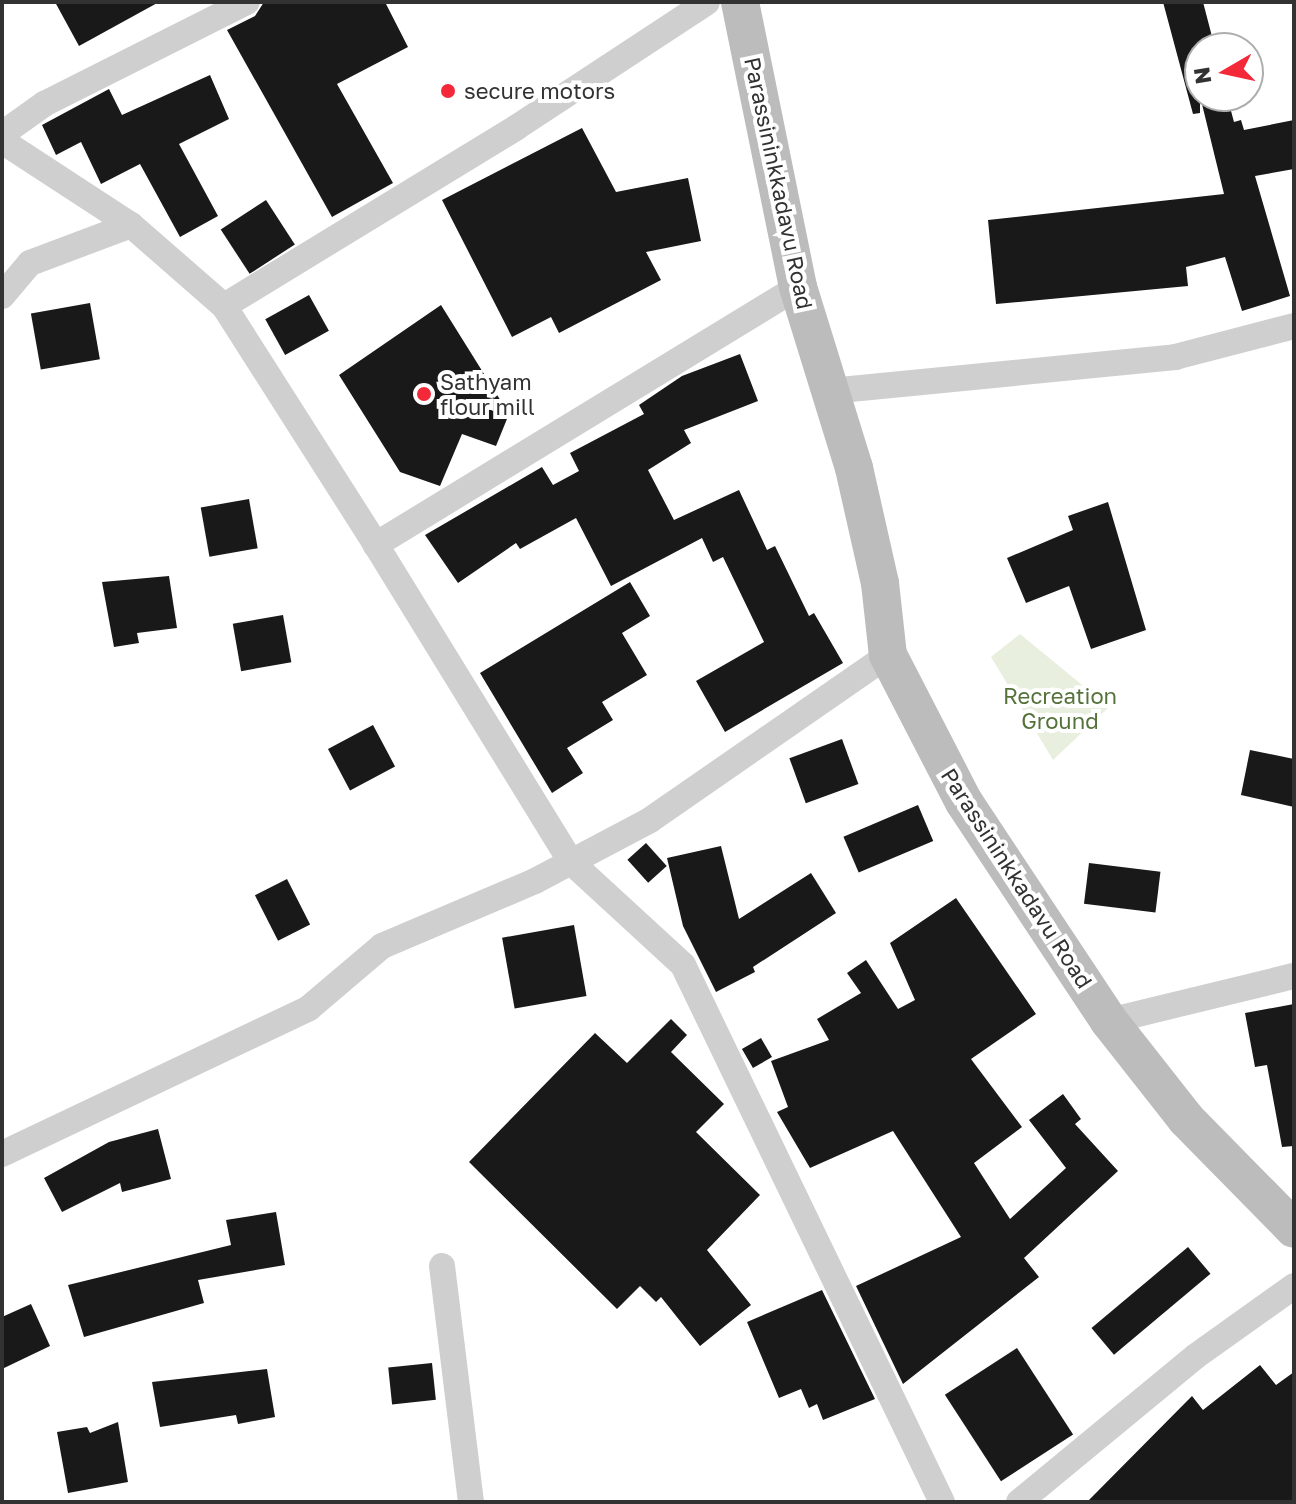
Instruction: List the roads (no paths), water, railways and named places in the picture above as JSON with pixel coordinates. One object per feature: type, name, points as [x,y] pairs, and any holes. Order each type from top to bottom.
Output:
[{"type":"main road","name":"Parassininkkadavu Road","points":[[740,2],[798,287],[830,391],[880,583],[888,655],[964,802],[1109,1021],[1186,1119],[1294,1229]]},
{"type":"street","points":[[2,134],[44,104],[247,2]]},
{"type":"street","points":[[224,306],[517,127],[707,2]]},
{"type":"street","points":[[2,141],[131,225],[224,306],[376,545],[571,862],[683,965],[942,1502]]},
{"type":"street","points":[[2,296],[30,263],[131,225]]},
{"type":"street","points":[[376,545],[798,287]]},
{"type":"street","points":[[830,391],[1175,357],[1294,326]]},
{"type":"street","points":[[2,1154],[309,1008],[382,946],[571,862],[650,820],[888,655]]},
{"type":"street","points":[[1109,1021],[1294,976]]},
{"type":"street","points":[[442,1266],[471,1502]]},
{"type":"street","points":[[1019,1502],[1196,1356],[1294,1286]]},
{"type":"place","name":"secure motors","points":[[448,91]]},
{"type":"place","name":"Sathyam flour mill","points":[[424,394]]},
{"type":"park label","name":"Recreation Ground","points":[[1060,708]]}]
